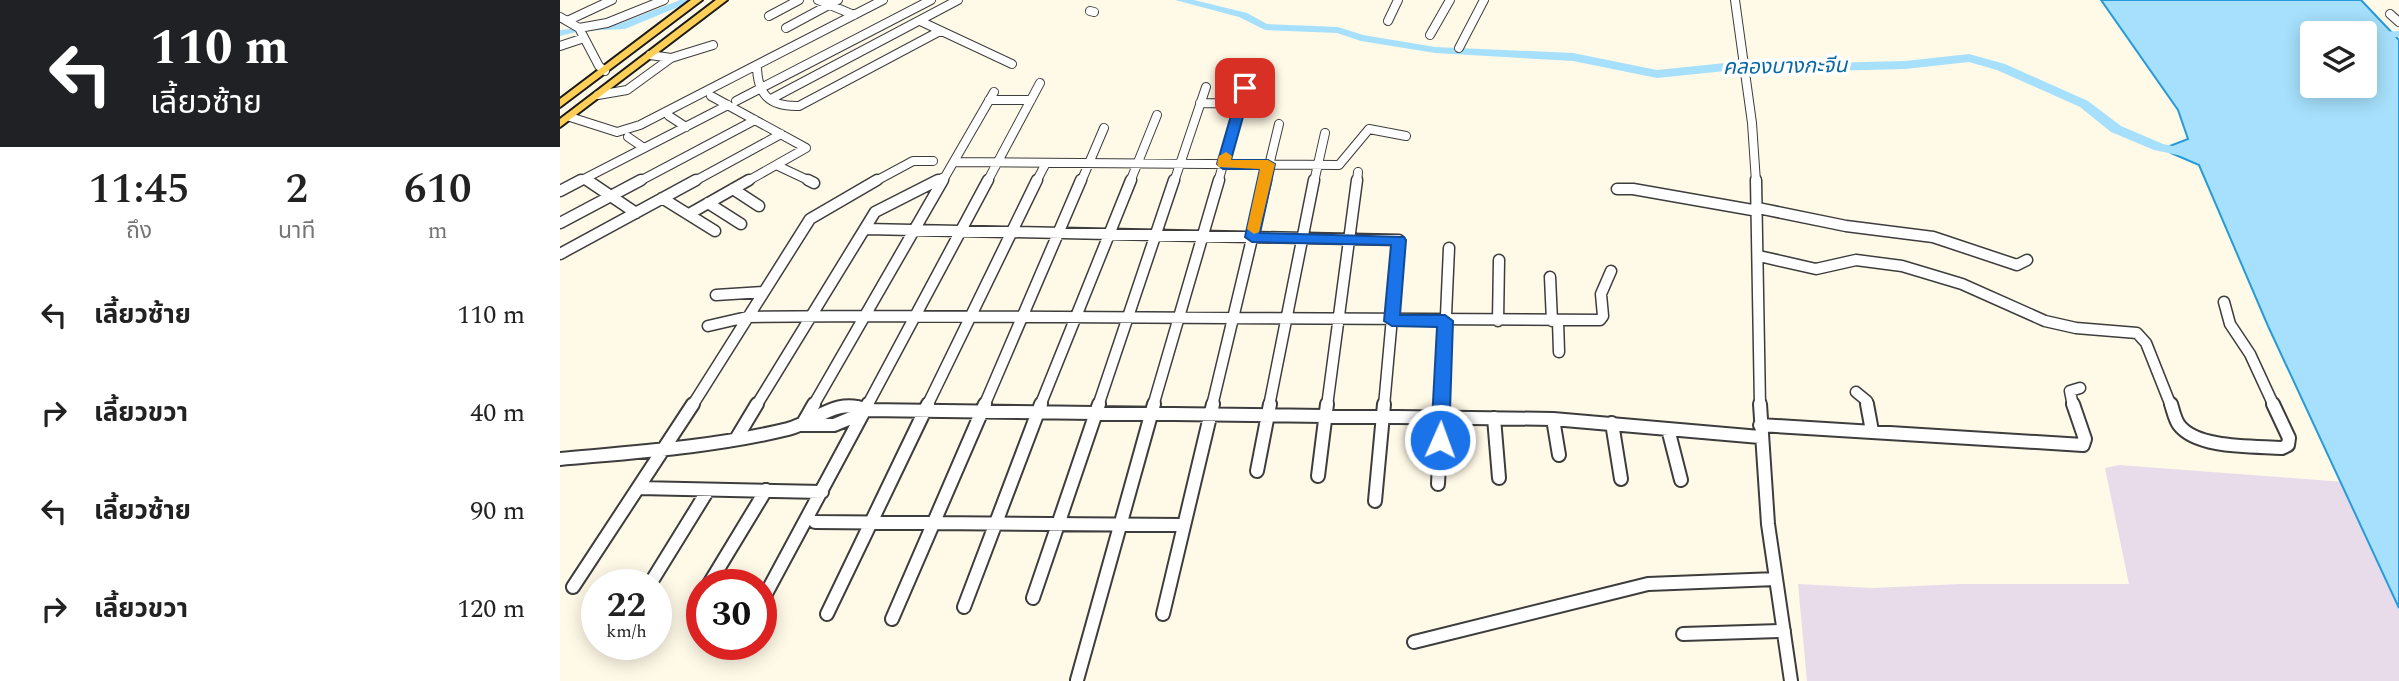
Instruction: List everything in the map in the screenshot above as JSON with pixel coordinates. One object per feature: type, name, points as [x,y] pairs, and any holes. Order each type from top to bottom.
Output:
[{"type":"main road","points":[[560,104],[697,0]]},
{"type":"main road","points":[[560,124],[722,0]]},
{"type":"street","points":[[563,19],[612,0]]},
{"type":"street","points":[[579,28],[607,23],[664,0]]},
{"type":"street","points":[[769,16],[799,0]]},
{"type":"street","points":[[818,0],[854,15]]},
{"type":"street","points":[[786,27],[838,0]]},
{"type":"street","points":[[570,117],[617,132],[640,125],[883,0]]},
{"type":"street","points":[[560,191],[931,0]]},
{"type":"street","points":[[771,99],[958,0]]},
{"type":"street","points":[[1388,21],[1398,0]]},
{"type":"street","points":[[1430,35],[1450,0]]},
{"type":"street","points":[[1459,48],[1484,0]]},
{"type":"street","points":[[1735,0],[1752,123],[1758,210],[1760,431],[1776,579],[1791,681]]},
{"type":"street","points":[[2399,13],[2390,14],[2399,22]]},
{"type":"street","points":[[563,19],[579,28],[604,71]]},
{"type":"street","points":[[920,21],[1012,64]]},
{"type":"street","points":[[757,65],[759,89],[771,99],[788,107],[807,103],[940,31]]},
{"type":"street","points":[[560,46],[584,38]]},
{"type":"street","points":[[598,95],[627,90],[671,58],[713,45]]},
{"type":"street","points":[[650,55],[671,58]]},
{"type":"street","points":[[1077,680],[1119,524],[1250,73]]},
{"type":"street","points":[[777,573],[1040,83]]},
{"type":"street","points":[[1033,598],[1206,87]]},
{"type":"street","points":[[688,214],[806,148],[755,120],[732,103],[711,96]]},
{"type":"street","points":[[802,425],[992,96],[1031,100]]},
{"type":"street","points":[[1200,103],[1261,104]]},
{"type":"street","points":[[964,607],[1074,318],[1157,115]]},
{"type":"street","points":[[669,116],[686,127]]},
{"type":"street","points":[[560,223],[755,120]]},
{"type":"street","points":[[1163,614],[1279,124]]},
{"type":"street","points":[[892,619],[1104,128]]},
{"type":"street","points":[[954,162],[1339,165],[1369,129],[1406,136]]},
{"type":"street","points":[[1258,471],[1301,238],[1325,133]]},
{"type":"street","points":[[560,254],[781,134]]},
{"type":"street","points":[[628,137],[644,148]]},
{"type":"street","points":[[573,587],[737,338],[779,264],[815,214],[913,161],[933,161]]},
{"type":"street","points":[[827,614],[1010,232],[1046,163]]},
{"type":"street","points":[[778,166],[814,183]]},
{"type":"street","points":[[1318,476],[1358,173]]},
{"type":"street","points":[[736,439],[877,210],[945,177]]},
{"type":"street","points":[[585,179],[636,213]]},
{"type":"street","points":[[1617,189],[1633,189],[1846,226],[1933,237],[2017,265],[2027,260]]},
{"type":"street","points":[[733,190],[760,206]]},
{"type":"street","points":[[662,198],[715,231]]},
{"type":"street","points":[[708,203],[741,224]]},
{"type":"street","points":[[866,229],[1399,240],[1375,501]]},
{"type":"street","points":[[1438,484],[1449,248]]},
{"type":"street","points":[[1759,256],[1816,269],[1856,260],[1902,266],[1962,284],[2045,321],[2076,328],[2137,333],[2146,343],[2179,425],[2186,432],[2205,440],[2283,448],[2288,446],[2289,438],[2250,354],[2230,324],[2224,302]]},
{"type":"street","points":[[1498,321],[1499,260]]},
{"type":"street","points":[[708,326],[747,317],[864,316],[1392,321],[1600,320],[1603,316],[1601,293],[1611,271]]},
{"type":"street","points":[[1550,277],[1559,352]]},
{"type":"street","points":[[716,295],[763,292]]},
{"type":"street","points":[[802,425],[826,410],[855,405],[867,410],[1553,419],[1668,429],[1872,431],[2083,445],[2085,439],[2070,396],[2070,391],[2080,388]]},
{"type":"street","points":[[1856,392],[1867,401],[1872,431]]},
{"type":"street","points":[[560,459],[736,439],[802,425],[831,426],[856,419],[867,410]]},
{"type":"street","points":[[1493,418],[1499,478]]},
{"type":"street","points":[[1553,419],[1559,455]]},
{"type":"street","points":[[1612,424],[1621,479]]},
{"type":"street","points":[[1668,429],[1681,480]]},
{"type":"street","points":[[639,488],[821,492]]},
{"type":"street","points":[[659,569],[708,490]]},
{"type":"street","points":[[718,569],[766,490]]},
{"type":"street","points":[[815,522],[1183,525]]},
{"type":"street","points":[[1414,642],[1648,584],[1776,579]]},
{"type":"street","points":[[1683,634],[1784,631]]},
{"type":"shaded area","points":[[2119,465],[2344,482],[2399,600],[2399,681],[1807,681],[1798,584],[1873,588],[1961,584],[2129,584],[2105,468]]},
{"type":"water","points":[[2101,0],[2361,0],[2399,40],[2399,608],[2268,326],[2199,165],[2171,153],[2170,146],[2188,139],[2178,110]]},
{"type":"waterway","name":"คลองบางกะจีน","points":[[584,29],[621,27],[690,0]]},
{"type":"waterway","name":"คลองบางกะจีน","points":[[1180,0],[1243,15],[1265,27],[1338,30],[1361,38],[1435,50],[1573,57],[1657,74],[1735,66],[1786,68],[1905,65],[1969,58],[2001,67],[2084,104],[2116,129],[2159,147],[2192,154]]},
{"type":"waterway","name":"คลองบางกะจีน","points":[[560,33],[575,30]]},
{"type":"waterway","points":[[2377,35],[2399,34]]},
{"type":"slow traffic","points":[[1226,156],[1223,164],[1268,164],[1254,229]]},
{"type":"route","points":[[1245,88],[1223,164],[1268,164],[1252,237],[1399,240],[1392,321],[1445,321],[1440,440]]}]
